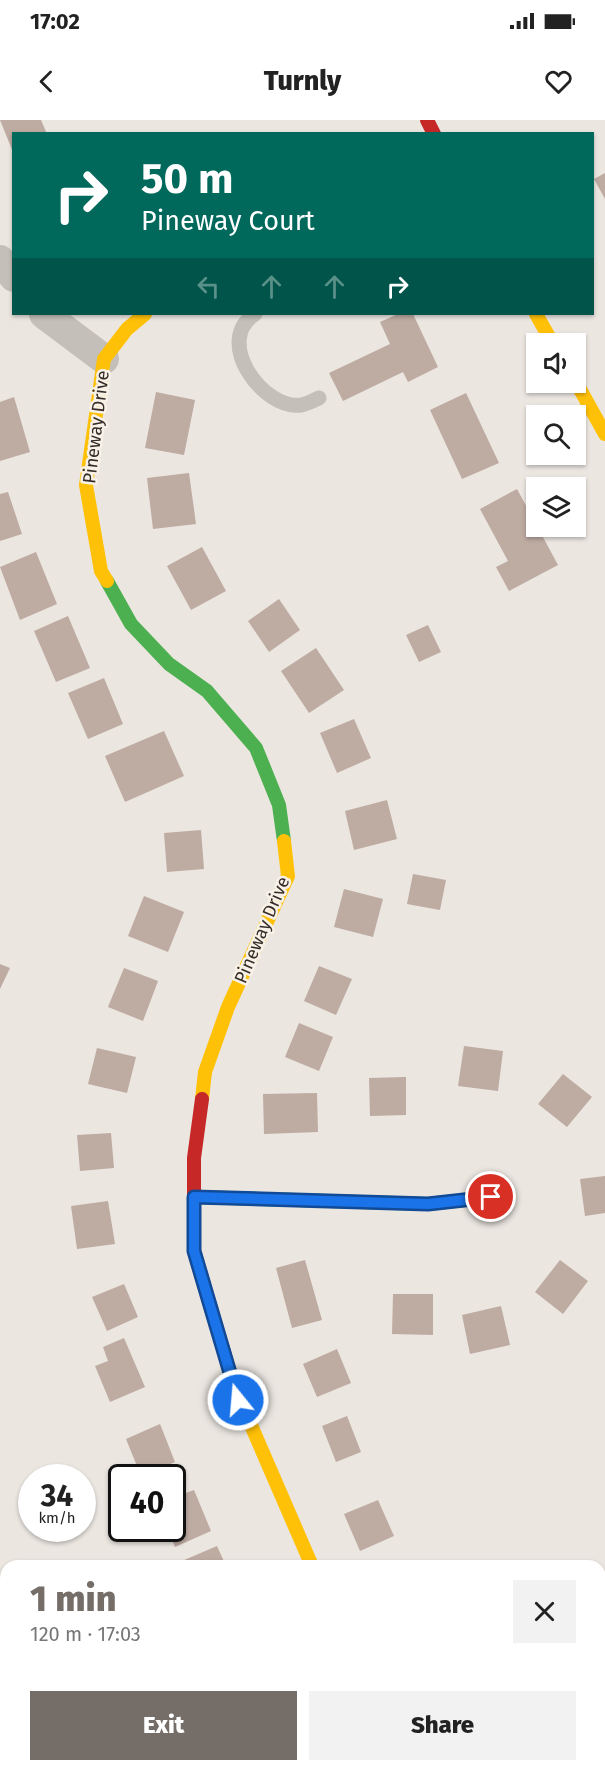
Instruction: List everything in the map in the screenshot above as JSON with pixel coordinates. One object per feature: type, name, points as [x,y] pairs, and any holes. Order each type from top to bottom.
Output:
[{"type":"street","points":[[0,260],[12,275]]},
{"type":"street","points":[[45,315],[104,359]]},
{"type":"street","name":"Pineway Drive","points":[[144,315],[127,329],[104,359],[86,485],[101,571],[131,624],[169,664],[207,691],[256,748],[279,805],[288,876],[228,1006],[205,1072],[194,1158],[194,1251],[238,1400],[309,1560]]},
{"type":"street","points":[[537,315],[547,333]]},
{"type":"street","points":[[582,393],[605,435]]},
{"type":"street","points":[[194,1197],[428,1204],[491,1197]]},
{"type":"lane","points":[[253,315],[250,317],[238,342],[243,364],[257,384],[288,404],[301,405],[319,398]]},
{"type":"building","points":[[0,120],[41,120],[46,132],[12,132],[12,150]]},
{"type":"building","points":[[605,173],[605,199],[594,179]]},
{"type":"building","points":[[396,315],[413,315],[438,367],[408,382],[403,372],[343,401],[329,373],[390,344],[380,322]]},
{"type":"building","points":[[156,392],[195,400],[184,455],[145,448]]},
{"type":"building","points":[[466,393],[499,463],[462,479],[430,410]]},
{"type":"building","points":[[14,397],[30,452],[0,461],[0,402]]},
{"type":"building","points":[[189,473],[196,524],[153,529],[147,478]]},
{"type":"building","points":[[517,489],[526,506],[526,537],[543,537],[558,565],[509,591],[496,567],[508,561],[480,509]]},
{"type":"building","points":[[8,492],[22,534],[0,541],[0,494]]},
{"type":"building","points":[[202,547],[226,591],[191,610],[167,566]]},
{"type":"building","points":[[36,552],[57,604],[20,620],[0,567]]},
{"type":"building","points":[[279,599],[300,630],[269,652],[248,621]]},
{"type":"building","points":[[68,616],[90,668],[56,682],[34,631]]},
{"type":"building","points":[[428,625],[441,652],[419,662],[406,635]]},
{"type":"building","points":[[316,648],[344,690],[309,713],[281,671]]},
{"type":"building","points":[[104,678],[123,724],[88,739],[68,693]]},
{"type":"building","points":[[354,719],[371,758],[337,773],[320,733]]},
{"type":"building","points":[[164,731],[184,776],[125,802],[105,756]]},
{"type":"building","points":[[387,800],[397,839],[354,850],[345,811]]},
{"type":"building","points":[[201,830],[204,869],[167,872],[164,833]]},
{"type":"building","points":[[413,874],[446,880],[440,910],[407,904]]},
{"type":"building","points":[[344,889],[383,899],[373,937],[334,927]]},
{"type":"building","points":[[144,896],[184,912],[168,952],[128,936]]},
{"type":"building","points":[[0,964],[10,968],[0,989]]},
{"type":"building","points":[[319,966],[352,979],[336,1015],[304,1001]]},
{"type":"building","points":[[124,968],[158,981],[143,1021],[108,1007]]},
{"type":"building","points":[[299,1023],[333,1037],[319,1071],[285,1057]]},
{"type":"building","points":[[464,1046],[503,1051],[498,1091],[458,1086]]},
{"type":"building","points":[[97,1048],[136,1057],[127,1093],[88,1084]]},
{"type":"building","points":[[563,1074],[592,1097],[567,1127],[538,1104]]},
{"type":"building","points":[[406,1077],[406,1115],[370,1116],[369,1078]]},
{"type":"building","points":[[317,1093],[318,1132],[264,1134],[263,1094]]},
{"type":"building","points":[[111,1133],[114,1168],[80,1171],[77,1135]]},
{"type":"building","points":[[605,1176],[605,1213],[585,1216],[580,1179]]},
{"type":"building","points":[[108,1201],[115,1244],[77,1249],[71,1206]]},
{"type":"building","points":[[305,1260],[322,1320],[292,1328],[276,1268]]},
{"type":"building","points":[[560,1260],[588,1281],[563,1314],[535,1292]]},
{"type":"building","points":[[124,1284],[138,1317],[107,1331],[92,1297]]},
{"type":"building","points":[[393,1294],[433,1294],[433,1335],[392,1334]]},
{"type":"building","points":[[501,1306],[510,1345],[470,1354],[462,1315]]},
{"type":"building","points":[[124,1338],[145,1387],[110,1402],[95,1366],[108,1361],[103,1347]]},
{"type":"building","points":[[337,1349],[351,1383],[317,1397],[303,1364]]},
{"type":"building","points":[[347,1416],[361,1452],[336,1462],[322,1426]]},
{"type":"building","points":[[160,1424],[175,1462],[136,1464],[126,1439]]},
{"type":"building","points":[[194,1490],[211,1531],[175,1547],[173,1542],[186,1542],[186,1493]]},
{"type":"building","points":[[378,1500],[394,1536],[360,1551],[344,1514]]},
{"type":"building","points":[[217,1546],[223,1560],[184,1560]]},
{"type":"traffic: fast","points":[[107,581],[131,624],[169,664],[207,691],[256,748],[279,805],[284,841]]},
{"type":"traffic: fast","points":[[194,1197],[428,1204],[491,1197]]},
{"type":"traffic: slow","points":[[107,581],[101,571],[86,485],[104,359],[127,329],[144,315]]},
{"type":"traffic: slow","points":[[537,315],[547,333]]},
{"type":"traffic: slow","points":[[582,393],[605,434]]},
{"type":"traffic: slow","points":[[202,1099],[205,1072],[228,1007],[288,876],[284,841]]},
{"type":"traffic: slow","points":[[234,1386],[309,1560]]},
{"type":"traffic: jam","points":[[427,120],[433,132]]},
{"type":"traffic: jam","points":[[202,1099],[194,1158],[194,1251],[234,1386]]},
{"type":"route","points":[[238,1400],[194,1251],[194,1197],[428,1204],[491,1197]]}]
